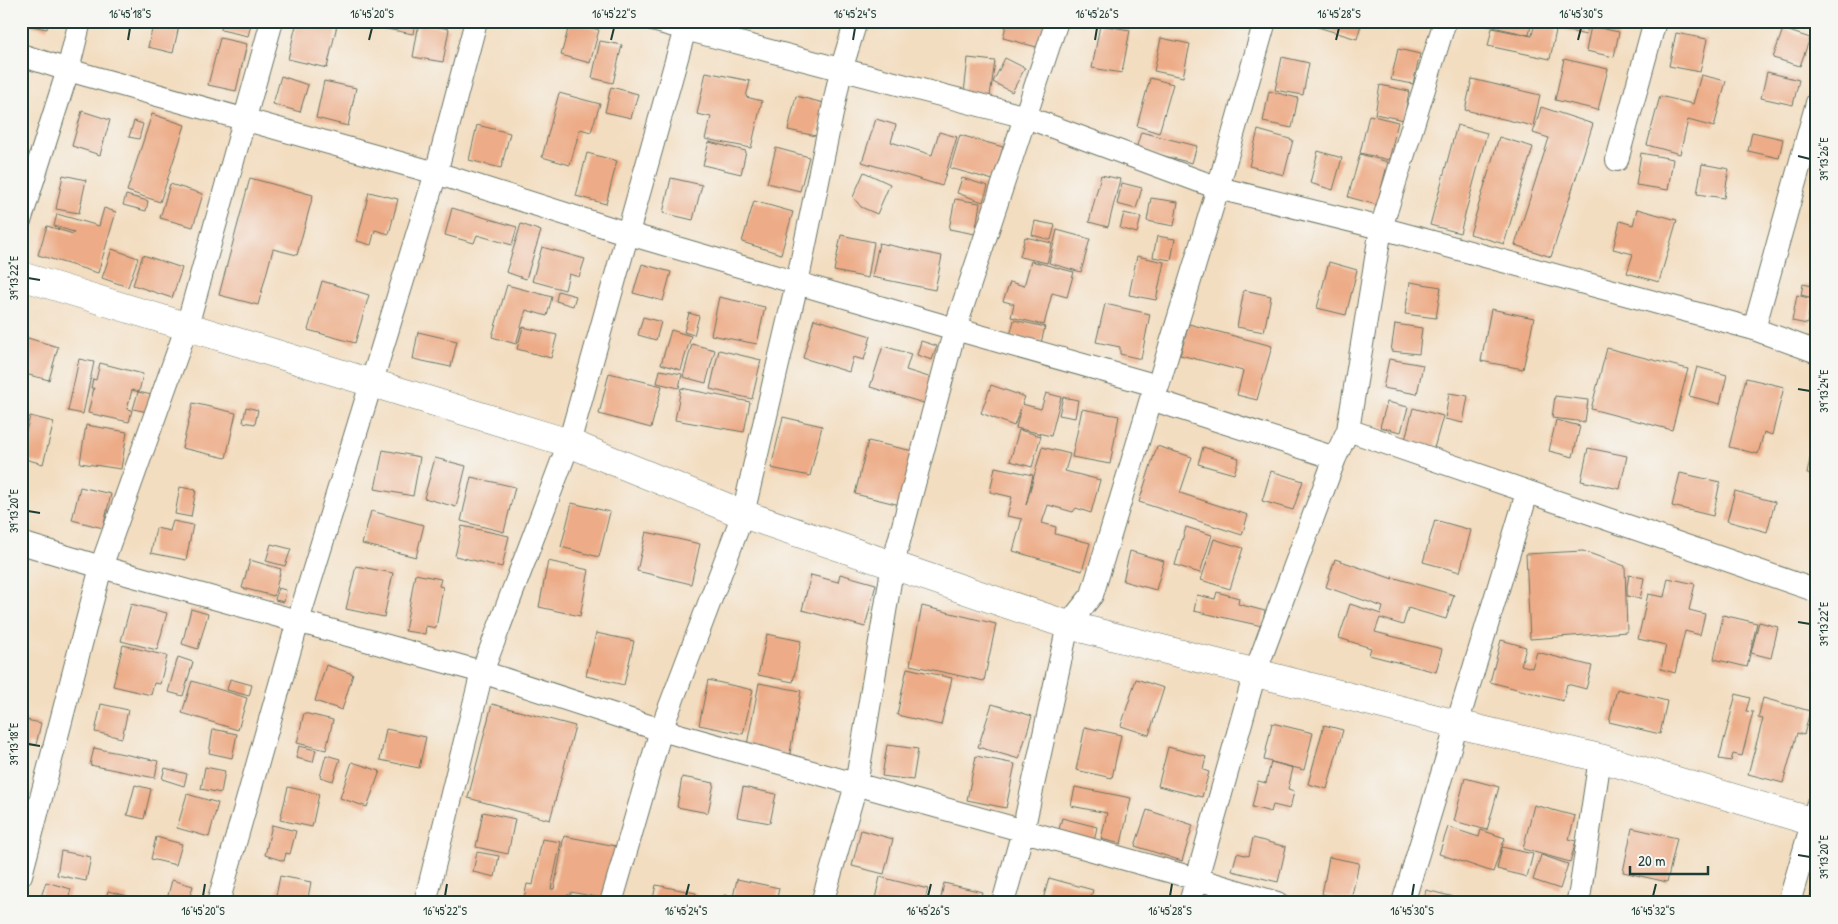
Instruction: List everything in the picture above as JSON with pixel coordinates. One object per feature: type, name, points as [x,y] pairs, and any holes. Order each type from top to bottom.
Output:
[{"type":"main road","points":[[21,276],[569,443],[743,514],[1068,625],[1457,724],[1600,758],[1815,817]]},
{"type":"street","points":[[21,218],[68,70],[80,21]]},
{"type":"street","points":[[21,875],[101,568],[187,326],[272,21]]},
{"type":"street","points":[[218,903],[298,621],[436,173],[476,21]]},
{"type":"street","points":[[656,21],[686,25],[842,70],[1026,117],[1218,188],[1381,228],[1754,329],[1817,352]]},
{"type":"street","points":[[611,903],[661,730],[743,514],[797,284],[842,70],[856,21]]},
{"type":"street","points":[[822,903],[856,785],[893,564],[955,329],[1057,21]]},
{"type":"street","points":[[1003,903],[1024,831],[1068,625],[1092,595],[1218,188],[1264,21]]},
{"type":"street","points":[[1190,903],[1255,673],[1335,458],[1348,430],[1381,228],[1445,21]]},
{"type":"street","points":[[1617,160],[1655,21]]},
{"type":"street","points":[[425,903],[482,672],[569,443],[686,25]]},
{"type":"street","points":[[21,55],[68,70],[436,173],[628,234],[955,329],[1154,392],[1335,458]]},
{"type":"street","points":[[1754,329],[1817,102]]},
{"type":"street","points":[[1348,430],[1817,591]]},
{"type":"street","points":[[1403,903],[1527,493]]},
{"type":"street","points":[[21,543],[101,568],[482,672],[661,730],[1277,903]]},
{"type":"street","points":[[1577,903],[1600,758]]},
{"type":"street","points":[[1788,903],[1815,817]]},
{"type":"building","points":[[21,21],[48,21],[47,29],[21,24]]},
{"type":"building","points":[[154,21],[180,21],[173,53],[148,47]]},
{"type":"building","points":[[223,21],[252,21],[248,36],[221,30]]},
{"type":"building","points":[[297,21],[338,21],[327,68],[288,59]]},
{"type":"building","points":[[378,21],[415,21],[413,34],[376,27]]},
{"type":"building","points":[[1007,21],[1052,21],[1044,49],[1003,38]]},
{"type":"building","points":[[1203,21],[1235,21],[1234,28]]},
{"type":"building","points":[[1298,21],[1362,21],[1357,39]]},
{"type":"building","points":[[1484,21],[1532,21],[1529,35],[1484,25]]},
{"type":"building","points":[[1535,21],[1558,21],[1550,59],[1488,46],[1492,28],[1532,36]]},
{"type":"building","points":[[1561,21],[1589,21],[1586,35],[1560,29]]},
{"type":"building","points":[[570,22],[599,30],[590,63],[561,55]]},
{"type":"building","points":[[419,23],[449,29],[443,62],[413,57]]},
{"type":"building","points":[[1100,25],[1130,30],[1122,73],[1092,68]]},
{"type":"building","points":[[1591,26],[1619,32],[1614,57],[1586,51]]},
{"type":"building","points":[[1783,29],[1810,38],[1800,66],[1773,58]]},
{"type":"building","points":[[1676,33],[1707,39],[1700,72],[1669,66]]},
{"type":"building","points":[[220,38],[247,44],[236,91],[208,85]]},
{"type":"building","points":[[1161,38],[1190,44],[1183,77],[1154,71]]},
{"type":"building","points":[[600,41],[622,45],[613,83],[592,78]]},
{"type":"building","points":[[1398,49],[1420,54],[1413,84],[1391,80]]},
{"type":"building","points":[[1282,57],[1309,63],[1303,95],[1275,90]]},
{"type":"building","points":[[968,58],[995,61],[990,96],[964,93]]},
{"type":"building","points":[[1005,58],[1025,68],[1012,92],[993,82]]},
{"type":"building","points":[[1564,59],[1608,69],[1598,110],[1555,100]]},
{"type":"building","points":[[706,72],[750,81],[746,97],[762,101],[751,148],[705,139],[711,117],[697,114]]},
{"type":"building","points":[[1767,72],[1799,80],[1793,105],[1761,98]]},
{"type":"building","points":[[1701,75],[1726,81],[1714,127],[1688,120],[1680,154],[1647,145],[1660,96],[1693,104]]},
{"type":"building","points":[[281,76],[308,85],[300,112],[273,104]]},
{"type":"building","points":[[1150,78],[1173,84],[1159,133],[1137,126]]},
{"type":"building","points":[[1472,79],[1540,95],[1533,126],[1465,110]]},
{"type":"building","points":[[324,81],[356,88],[348,126],[316,118]]},
{"type":"building","points":[[1380,85],[1409,91],[1404,120],[1375,114]]},
{"type":"building","points":[[611,87],[638,94],[631,118],[605,112]]},
{"type":"building","points":[[1269,91],[1298,98],[1292,128],[1263,122]]},
{"type":"building","points":[[559,93],[600,104],[591,132],[580,129],[570,165],[542,157]]},
{"type":"building","points":[[796,96],[824,103],[816,136],[788,130]]},
{"type":"building","points":[[1541,107],[1593,124],[1551,257],[1515,245],[1549,138],[1533,133]]},
{"type":"building","points":[[82,111],[110,120],[100,155],[72,146]]},
{"type":"building","points":[[152,114],[185,125],[160,202],[127,191]]},
{"type":"building","points":[[1369,115],[1398,122],[1389,160],[1360,153]]},
{"type":"building","points":[[876,119],[896,125],[891,142],[932,155],[939,132],[957,137],[942,186],[862,162]]},
{"type":"building","points":[[134,121],[143,124],[139,139],[129,137]]},
{"type":"building","points":[[477,125],[510,133],[501,168],[469,160]]},
{"type":"building","points":[[1457,125],[1487,133],[1460,233],[1430,225]]},
{"type":"building","points":[[1258,130],[1293,140],[1284,175],[1249,166]]},
{"type":"building","points":[[1141,132],[1197,146],[1192,163],[1136,149]]},
{"type":"building","points":[[1752,132],[1783,139],[1779,158],[1748,151]]},
{"type":"building","points":[[960,135],[1003,147],[993,180],[950,168]]},
{"type":"building","points":[[1499,137],[1533,147],[1504,244],[1470,234]]},
{"type":"building","points":[[709,142],[746,151],[741,174],[703,165]]},
{"type":"building","points":[[776,148],[809,157],[800,191],[767,183]]},
{"type":"building","points":[[1318,151],[1342,158],[1333,190],[1310,183]]},
{"type":"building","points":[[587,153],[617,161],[606,204],[576,196]]},
{"type":"building","points":[[1641,153],[1673,159],[1668,190],[1636,185]]},
{"type":"building","points":[[1360,154],[1388,162],[1377,205],[1348,197]]},
{"type":"building","points":[[1702,164],[1729,169],[1724,198],[1697,194]]},
{"type":"building","points":[[864,172],[890,184],[877,214],[861,207],[853,197]]},
{"type":"building","points":[[63,175],[86,180],[79,213],[56,209]]},
{"type":"building","points":[[1101,175],[1120,179],[1108,227],[1089,222]]},
{"type":"building","points":[[250,178],[313,195],[297,255],[273,249],[258,305],[219,295]]},
{"type":"building","points":[[671,178],[702,185],[693,220],[663,213]]},
{"type":"building","points":[[962,178],[988,186],[983,202],[957,193]]},
{"type":"building","points":[[1122,183],[1142,188],[1136,209],[1117,204]]},
{"type":"building","points":[[170,184],[203,194],[193,227],[160,218]]},
{"type":"building","points":[[369,192],[398,199],[389,234],[375,230],[371,245],[357,241]]},
{"type":"building","points":[[126,195],[148,201],[146,211],[123,205]]},
{"type":"building","points":[[1151,198],[1178,202],[1174,226],[1147,221]]},
{"type":"building","points":[[955,199],[980,203],[975,234],[949,229]]},
{"type":"building","points":[[754,201],[793,212],[781,254],[742,242]]},
{"type":"building","points":[[104,208],[116,212],[98,273],[38,255],[47,226],[73,234],[74,232],[54,226],[57,214],[99,226]]},
{"type":"building","points":[[452,208],[517,227],[512,245],[477,235],[474,243],[445,235]]},
{"type":"building","points":[[1637,209],[1677,220],[1659,282],[1627,273],[1633,254],[1613,249],[1620,221],[1633,225]]},
{"type":"building","points":[[1124,213],[1141,217],[1137,233],[1120,228]]},
{"type":"building","points":[[1035,221],[1055,225],[1051,240],[1032,235]]},
{"type":"building","points":[[521,224],[541,231],[526,279],[506,272]]},
{"type":"building","points":[[1057,230],[1090,239],[1081,272],[1049,263]]},
{"type":"building","points":[[841,235],[874,242],[868,278],[834,271]]},
{"type":"building","points":[[1157,236],[1175,239],[1171,260],[1153,257]]},
{"type":"building","points":[[1025,237],[1052,243],[1047,263],[1020,257]]},
{"type":"building","points":[[879,243],[942,256],[935,290],[872,277]]},
{"type":"building","points":[[542,247],[585,259],[579,277],[569,274],[565,290],[532,281]]},
{"type":"building","points":[[112,249],[138,258],[128,287],[102,278]]},
{"type":"building","points":[[143,255],[182,268],[172,298],[133,285]]},
{"type":"building","points":[[1137,256],[1164,262],[1156,300],[1129,295]]},
{"type":"building","points":[[1031,261],[1074,272],[1067,297],[1052,293],[1044,325],[1011,317],[1014,304],[1003,301],[1010,282],[1024,286]]},
{"type":"building","points":[[1329,262],[1357,270],[1346,315],[1317,308]]},
{"type":"building","points":[[642,264],[671,272],[663,301],[633,293]]},
{"type":"building","points":[[322,281],[369,295],[355,343],[308,330]]},
{"type":"building","points":[[1410,282],[1441,287],[1436,318],[1405,314]]},
{"type":"building","points":[[1803,284],[1817,287],[1817,299],[1801,295]]},
{"type":"building","points":[[507,285],[552,297],[547,316],[526,310],[516,344],[492,337]]},
{"type":"building","points":[[1244,290],[1271,296],[1264,332],[1237,327]]},
{"type":"building","points":[[558,291],[576,296],[573,306],[556,301]]},
{"type":"building","points":[[1797,295],[1812,299],[1807,324],[1792,321]]},
{"type":"building","points":[[719,297],[765,307],[757,344],[711,335]]},
{"type":"building","points":[[1105,304],[1150,314],[1141,359],[1120,354],[1120,347],[1096,342]]},
{"type":"building","points":[[1491,309],[1534,318],[1523,369],[1481,361]]},
{"type":"building","points":[[689,313],[699,316],[694,335],[684,332]]},
{"type":"building","points":[[643,317],[661,322],[656,340],[638,335]]},
{"type":"building","points":[[1817,318],[1817,342],[1810,340]]},
{"type":"building","points":[[814,319],[871,336],[864,360],[853,357],[849,372],[803,358]]},
{"type":"building","points":[[1014,320],[1045,327],[1041,343],[1010,336]]},
{"type":"building","points":[[1189,324],[1272,346],[1257,400],[1237,395],[1243,371],[1180,355]]},
{"type":"building","points":[[1395,324],[1422,328],[1419,354],[1391,351]]},
{"type":"building","points":[[523,327],[557,335],[551,358],[517,349]]},
{"type":"building","points":[[671,330],[691,336],[681,370],[661,364]]},
{"type":"building","points":[[418,332],[457,341],[451,367],[413,359]]},
{"type":"building","points":[[21,336],[58,347],[49,380],[21,373]]},
{"type":"building","points":[[921,341],[937,346],[932,360],[917,355]]},
{"type":"building","points":[[692,344],[715,350],[706,383],[683,377]]},
{"type":"building","points":[[883,346],[911,354],[906,370],[935,379],[927,404],[870,387]]},
{"type":"building","points":[[1607,348],[1688,369],[1672,430],[1591,409]]},
{"type":"building","points":[[719,350],[761,360],[752,399],[710,389]]},
{"type":"building","points":[[79,359],[94,362],[83,414],[68,411]]},
{"type":"building","points":[[1389,359],[1423,365],[1417,394],[1383,388]]},
{"type":"building","points":[[100,363],[143,374],[139,392],[132,390],[127,409],[132,410],[129,422],[88,413],[94,388],[91,388],[93,379],[96,380]]},
{"type":"building","points":[[1697,367],[1727,375],[1720,404],[1689,396]]},
{"type":"building","points":[[660,370],[682,374],[679,388],[657,383]]},
{"type":"building","points":[[609,373],[662,386],[651,428],[599,414]]},
{"type":"building","points":[[1746,378],[1784,387],[1772,435],[1764,432],[1758,454],[1729,447]]},
{"type":"building","points":[[991,385],[1025,397],[1022,404],[1041,409],[1046,393],[1061,397],[1051,436],[1016,428],[1021,407],[1014,426],[981,413]]},
{"type":"building","points":[[681,388],[750,402],[744,432],[675,420]]},
{"type":"building","points":[[138,392],[152,395],[148,412],[133,409]]},
{"type":"building","points":[[1449,393],[1468,396],[1463,423],[1445,419]]},
{"type":"building","points":[[1555,396],[1588,400],[1585,422],[1552,418]]},
{"type":"building","points":[[1063,397],[1078,400],[1075,418],[1059,415]]},
{"type":"building","points":[[1387,402],[1408,407],[1401,432],[1380,427]]},
{"type":"building","points":[[193,403],[236,413],[226,458],[182,448]]},
{"type":"building","points":[[246,407],[258,410],[255,424],[243,422]]},
{"type":"building","points":[[1413,408],[1443,416],[1433,452],[1404,444]]},
{"type":"building","points":[[1082,409],[1119,416],[1110,464],[1072,457]]},
{"type":"building","points":[[30,416],[54,422],[43,464],[21,458],[21,434],[25,435]]},
{"type":"building","points":[[783,417],[822,426],[810,476],[771,468]]},
{"type":"building","points":[[1556,420],[1580,426],[1573,457],[1549,451]]},
{"type":"building","points":[[86,425],[127,432],[121,469],[80,463]]},
{"type":"building","points":[[1019,430],[1041,436],[1032,467],[1010,461]]},
{"type":"building","points":[[868,441],[913,451],[900,505],[855,494]]},
{"type":"building","points":[[1157,446],[1192,457],[1180,493],[1248,515],[1242,535],[1139,502]]},
{"type":"building","points":[[1042,447],[1070,454],[1065,471],[1100,480],[1091,513],[1076,508],[1073,512],[1048,505],[1042,523],[1056,527],[1055,534],[1090,543],[1082,571],[1013,551],[1022,519],[1007,516],[1012,497],[990,492],[995,467],[1033,475],[1026,505]]},
{"type":"building","points":[[1203,447],[1239,458],[1234,474],[1198,464]]},
{"type":"building","points":[[1588,448],[1627,456],[1620,489],[1581,481]]},
{"type":"building","points":[[1812,449],[1817,450],[1817,476],[1807,474]]},
{"type":"building","points":[[383,450],[420,457],[413,496],[375,489]]},
{"type":"building","points":[[435,458],[466,466],[456,507],[424,498]]},
{"type":"building","points":[[1271,471],[1303,481],[1293,510],[1262,501]]},
{"type":"building","points":[[1680,473],[1720,482],[1713,516],[1672,506]]},
{"type":"building","points":[[471,477],[515,487],[504,532],[461,521]]},
{"type":"building","points":[[80,487],[111,494],[103,528],[72,520]]},
{"type":"building","points":[[180,487],[196,490],[191,517],[175,514]]},
{"type":"building","points":[[1735,491],[1775,502],[1767,532],[1727,521]]},
{"type":"building","points":[[572,503],[610,512],[599,557],[561,547]]},
{"type":"building","points":[[371,511],[424,525],[416,557],[362,544]]},
{"type":"building","points":[[1435,520],[1471,530],[1460,572],[1423,562]]},
{"type":"building","points":[[173,521],[193,525],[186,560],[151,553],[156,528],[170,531]]},
{"type":"building","points":[[462,526],[509,536],[502,567],[455,556]]},
{"type":"building","points":[[1186,527],[1212,535],[1200,573],[1175,565]]},
{"type":"building","points":[[646,532],[700,544],[691,584],[637,571]]},
{"type":"building","points":[[1214,539],[1243,548],[1230,589],[1201,580]]},
{"type":"building","points":[[271,544],[291,549],[285,566],[266,561]]},
{"type":"building","points":[[1130,551],[1164,561],[1156,590],[1123,581]]},
{"type":"building","points":[[1583,551],[1625,566],[1627,632],[1530,639],[1526,554]]},
{"type":"building","points":[[1335,559],[1393,579],[1392,577],[1454,595],[1446,619],[1408,608],[1403,625],[1380,618],[1375,632],[1442,649],[1436,672],[1369,655],[1371,648],[1339,638],[1350,604],[1381,614],[1383,607],[1326,587]]},
{"type":"building","points":[[250,560],[281,569],[274,596],[242,588]]},
{"type":"building","points":[[548,561],[589,570],[580,616],[539,607]]},
{"type":"building","points":[[356,566],[393,573],[384,617],[346,609]]},
{"type":"building","points":[[415,574],[441,579],[439,586],[443,587],[436,628],[426,626],[425,634],[405,631]]},
{"type":"building","points":[[840,574],[876,584],[865,627],[802,610],[811,575],[838,582]]},
{"type":"building","points":[[1629,575],[1644,578],[1640,599],[1627,596]]},
{"type":"building","points":[[1668,578],[1695,584],[1689,610],[1705,614],[1700,635],[1685,631],[1675,673],[1661,669],[1666,645],[1638,639],[1648,594],[1664,597]]},
{"type":"building","points":[[278,588],[286,590],[284,602],[275,600]]},
{"type":"building","points":[[1217,592],[1239,598],[1238,604],[1265,611],[1262,626],[1194,611],[1197,595],[1215,599]]},
{"type":"building","points":[[131,604],[167,613],[157,650],[121,641]]},
{"type":"building","points":[[922,606],[996,624],[984,681],[910,665]]},
{"type":"building","points":[[191,609],[208,614],[198,649],[182,644]]},
{"type":"building","points":[[1723,615],[1757,623],[1747,667],[1714,659]]},
{"type":"building","points":[[1759,622],[1778,627],[1771,658],[1751,653]]},
{"type":"building","points":[[596,633],[634,641],[624,685],[586,676]]},
{"type":"building","points":[[767,634],[801,641],[793,682],[758,675]]},
{"type":"building","points":[[1501,640],[1526,647],[1521,665],[1532,668],[1537,652],[1592,666],[1586,689],[1567,684],[1563,701],[1490,682]]},
{"type":"building","points":[[123,645],[167,656],[160,684],[154,683],[151,695],[113,686]]},
{"type":"building","points":[[178,657],[193,662],[183,696],[168,692]]},
{"type":"building","points":[[326,665],[353,674],[342,710],[315,701]]},
{"type":"building","points":[[907,668],[952,678],[941,725],[897,715]]},
{"type":"building","points":[[230,679],[252,685],[249,696],[227,690]]},
{"type":"building","points":[[1136,679],[1164,688],[1149,735],[1121,726]]},
{"type":"building","points":[[708,680],[753,690],[743,734],[699,725]]},
{"type":"building","points":[[192,681],[247,698],[238,730],[182,713]]},
{"type":"building","points":[[759,683],[801,691],[789,758],[746,750]]},
{"type":"building","points":[[1617,689],[1667,701],[1660,734],[1609,722]]},
{"type":"building","points":[[1736,694],[1750,698],[1746,711],[1753,712],[1742,756],[1733,754],[1731,761],[1719,759]]},
{"type":"building","points":[[1763,698],[1810,711],[1804,735],[1797,733],[1783,783],[1748,774],[1763,719],[1758,718]]},
{"type":"building","points":[[101,704],[128,710],[122,738],[95,732]]},
{"type":"building","points":[[492,704],[575,726],[550,820],[468,798]]},
{"type":"building","points":[[992,704],[1032,716],[1019,759],[978,747]]},
{"type":"building","points":[[304,713],[333,720],[326,750],[297,743]]},
{"type":"building","points":[[21,719],[41,723],[36,745],[28,743],[26,754],[21,753]]},
{"type":"building","points":[[1272,723],[1313,733],[1304,770],[1264,760]]},
{"type":"building","points":[[1324,725],[1343,730],[1327,789],[1308,784]]},
{"type":"building","points":[[1085,727],[1121,735],[1112,778],[1076,770]]},
{"type":"building","points":[[213,729],[237,734],[232,758],[209,753]]},
{"type":"building","points":[[386,729],[426,737],[419,768],[380,760]]},
{"type":"building","points":[[887,745],[918,749],[913,780],[882,776]]},
{"type":"building","points":[[299,746],[316,750],[313,762],[296,758]]},
{"type":"building","points":[[1168,747],[1206,757],[1203,770],[1209,772],[1202,797],[1158,786]]},
{"type":"building","points":[[94,748],[158,761],[155,778],[90,765]]},
{"type":"building","points":[[326,755],[340,759],[333,781],[320,777]]},
{"type":"building","points":[[976,756],[1015,764],[1006,808],[967,800]]},
{"type":"building","points":[[352,762],[380,771],[367,807],[340,798]]},
{"type":"building","points":[[1271,762],[1293,768],[1288,789],[1294,791],[1290,809],[1273,805],[1271,812],[1252,807],[1258,781],[1266,783]]},
{"type":"building","points":[[205,767],[225,771],[221,793],[201,789]]},
{"type":"building","points":[[165,768],[187,774],[184,786],[162,779]]},
{"type":"building","points":[[682,777],[714,783],[708,813],[677,807]]},
{"type":"building","points":[[1465,778],[1499,787],[1487,830],[1454,821]]},
{"type":"building","points":[[135,785],[151,789],[144,819],[127,815]]},
{"type":"building","points":[[288,787],[319,794],[312,827],[280,820]]},
{"type":"building","points":[[743,787],[776,794],[770,823],[737,817]]},
{"type":"building","points":[[1075,787],[1131,798],[1121,844],[1101,839],[1107,813],[1071,806]]},
{"type":"building","points":[[187,794],[218,803],[209,837],[177,828]]},
{"type":"building","points":[[1534,805],[1575,816],[1569,839],[1576,841],[1570,862],[1523,849]]},
{"type":"building","points":[[1147,810],[1193,825],[1182,861],[1135,846]]},
{"type":"building","points":[[483,812],[515,819],[508,854],[476,847]]},
{"type":"building","points":[[1062,818],[1097,827],[1094,842],[1058,833]]},
{"type":"building","points":[[272,825],[296,831],[290,854],[286,853],[284,861],[265,855]]},
{"type":"building","points":[[1448,827],[1479,837],[1481,830],[1505,838],[1493,872],[1439,854]]},
{"type":"building","points":[[1632,828],[1677,838],[1667,882],[1623,872]]},
{"type":"building","points":[[861,830],[893,839],[884,874],[852,866]]},
{"type":"building","points":[[564,836],[616,846],[606,899],[571,892],[571,895],[567,895],[566,903],[523,903],[527,884],[533,885],[542,839],[561,842],[551,889],[554,889]]},
{"type":"building","points":[[156,837],[182,844],[176,865],[151,859]]},
{"type":"building","points":[[1253,838],[1286,847],[1278,882],[1232,871],[1237,853],[1249,856]]},
{"type":"building","points":[[1502,847],[1533,854],[1527,877],[1497,869]]},
{"type":"building","points":[[61,851],[91,857],[86,881],[57,875]]},
{"type":"building","points":[[477,852],[499,856],[495,877],[473,872]]},
{"type":"building","points":[[1541,855],[1568,864],[1560,889],[1533,880]]},
{"type":"building","points":[[1329,857],[1359,863],[1351,900],[1322,894]]},
{"type":"building","points":[[280,876],[311,882],[307,903],[282,903],[275,901]]},
{"type":"building","points":[[880,877],[928,889],[924,903],[874,903]]},
{"type":"building","points":[[1049,878],[1093,890],[1089,903],[1042,903]]},
{"type":"building","points":[[737,879],[779,888],[776,903],[722,903],[724,895],[733,897]]},
{"type":"building","points":[[172,880],[193,886],[188,903],[166,903]]},
{"type":"building","points":[[46,882],[71,889],[67,903],[39,903]]},
{"type":"building","points":[[944,883],[982,892],[979,903],[940,903]]},
{"type":"building","points":[[656,885],[696,893],[694,903],[652,903]]},
{"type":"building","points":[[1812,886],[1817,887],[1817,903],[1809,903]]},
{"type":"building","points":[[1426,890],[1454,897],[1452,903],[1423,903]]},
{"type":"building","points":[[108,891],[128,896],[126,903],[105,903]]},
{"type":"building","points":[[573,896],[594,900],[594,903],[572,903]]},
{"type":"building","points":[[1104,898],[1118,902],[1118,903],[1102,903]]}]
